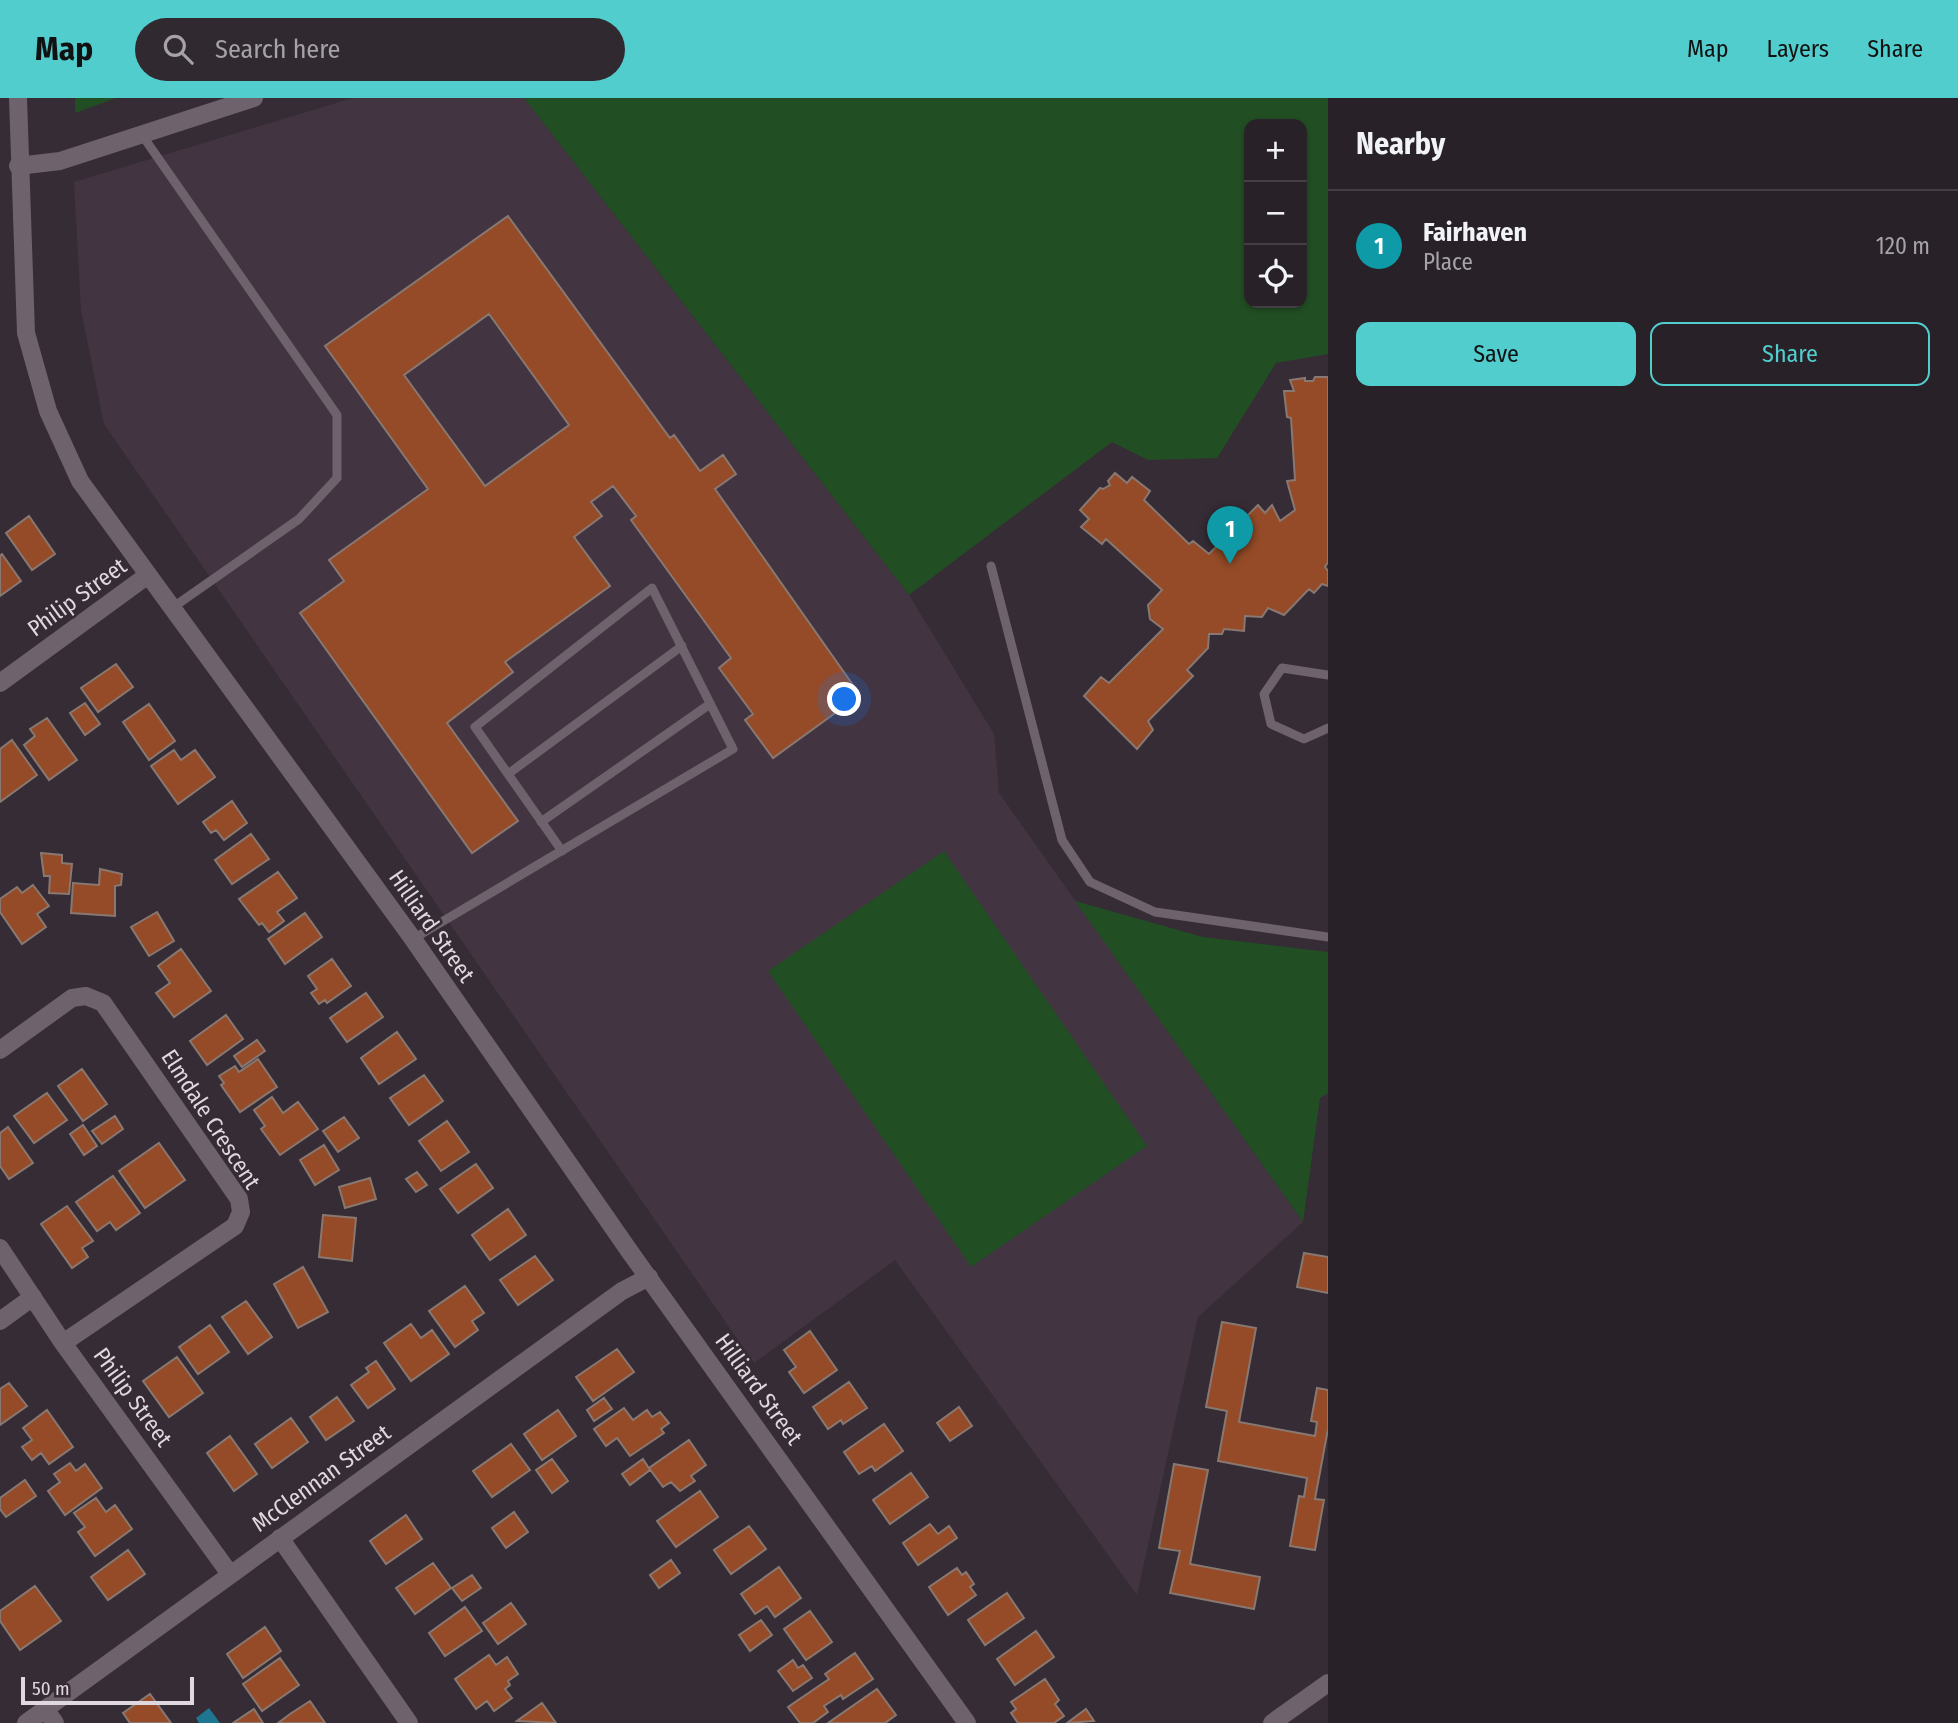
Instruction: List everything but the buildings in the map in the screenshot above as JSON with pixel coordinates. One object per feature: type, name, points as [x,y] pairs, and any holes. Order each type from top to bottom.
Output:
[{"type":"street","name":"Hilliard Street","points":[[18,98],[18,166],[26,333],[48,411],[80,481],[413,939],[649,1277],[967,1723]]},
{"type":"street","points":[[18,166],[60,161],[254,98]]},
{"type":"street","name":"Philip Street","points":[[0,683],[148,575]]},
{"type":"street","name":"Elmdale Crescent","points":[[0,1050],[72,998],[86,996],[103,1003],[239,1199],[241,1212],[235,1226],[63,1343]]},
{"type":"street","name":"Philip Street","points":[[0,1248],[63,1343],[230,1574]]},
{"type":"street","name":"McClennan Street","points":[[26,1723],[50,1716],[230,1574],[622,1291],[649,1277]]},
{"type":"street","points":[[0,1321],[33,1297]]},
{"type":"street","points":[[280,1538],[409,1723]]},
{"type":"street","points":[[1272,1723],[1328,1683]]},
{"type":"lane","points":[[142,135],[337,415],[337,478],[299,519],[172,608]]},
{"type":"lane","points":[[991,566],[1062,840],[1090,882],[1155,912],[1328,937]]},
{"type":"lane","points":[[413,939],[562,851],[733,749],[652,588],[475,727],[562,851]]},
{"type":"lane","points":[[508,774],[682,646]]},
{"type":"lane","points":[[1328,675],[1282,668],[1264,694],[1271,724],[1304,739],[1328,728]]},
{"type":"lane","points":[[541,822],[710,704]]},
{"type":"shaded area","points":[[353,98],[524,98],[909,595],[994,734],[999,793],[1303,1222],[1198,1317],[1137,1595],[895,1260],[754,1363],[104,424],[81,310],[74,182]]},
{"type":"green space","points":[[75,98],[116,98],[75,113]]},
{"type":"green space","points":[[524,98],[1328,98],[1328,354],[1276,363],[1217,458],[1148,460],[1112,442],[909,595]]},
{"type":"green space","points":[[944,851],[1147,1146],[971,1267],[768,971]]},
{"type":"green space","points":[[1075,901],[1203,937],[1328,952],[1328,1093],[1320,1098],[1303,1222]]},
{"type":"water","points":[[209,1708],[220,1723],[199,1723],[196,1718]]},
{"type":"place","name":"Fairhaven","points":[[1230,564]]}]
